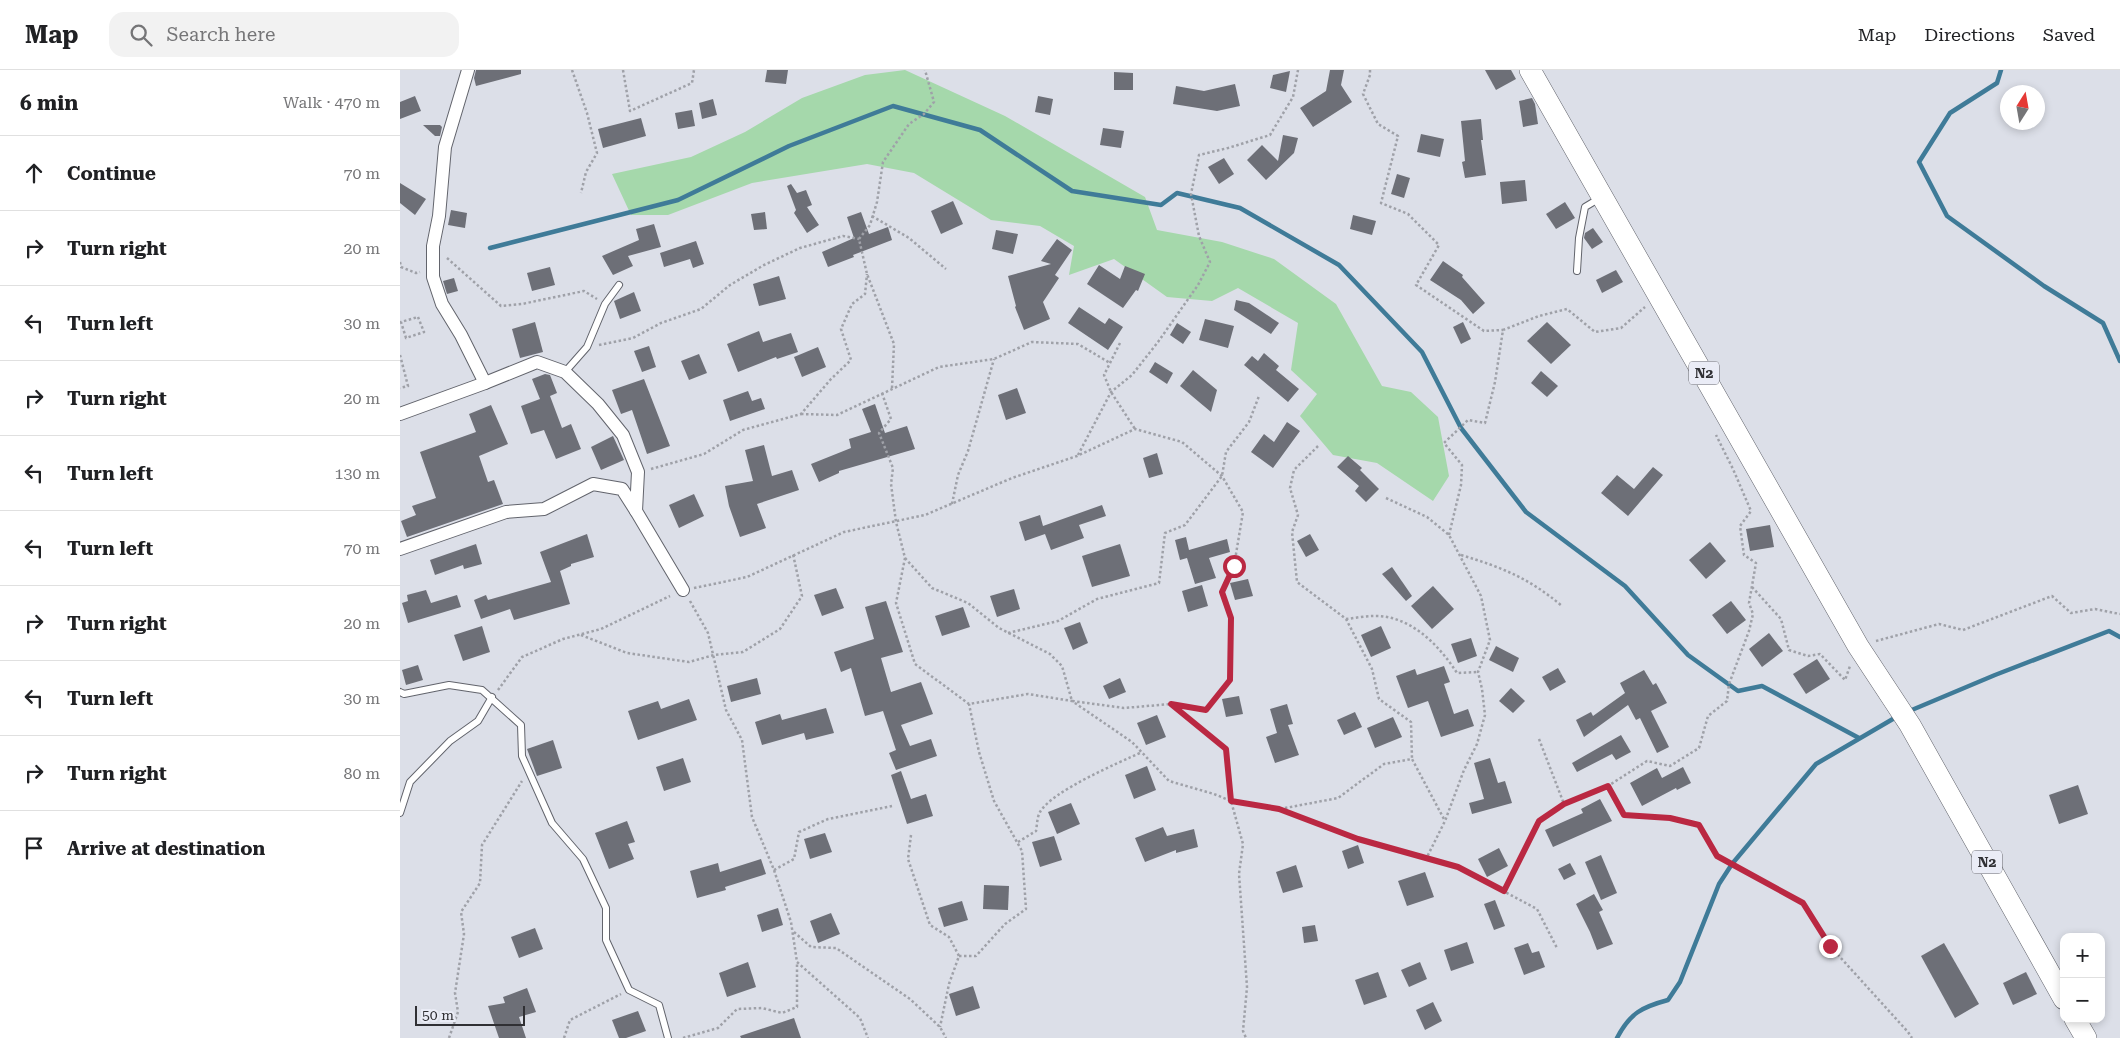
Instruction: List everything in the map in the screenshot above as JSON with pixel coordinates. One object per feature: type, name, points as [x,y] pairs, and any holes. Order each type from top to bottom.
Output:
[{"type":"highway","name":"N2","points":[[1530,70],[1858,646],[1910,725],[2060,992]]},
{"type":"highway","points":[[2077,1023],[2086,1038]]},
{"type":"street","points":[[468,70],[445,147],[439,216],[433,246],[432,277],[442,304],[461,335],[485,383]]},
{"type":"street","points":[[400,414],[537,362],[565,372],[598,404],[623,435],[638,472],[636,511]]},
{"type":"street","points":[[400,549],[506,512],[544,509],[593,484],[622,489],[683,590]]},
{"type":"lane","points":[[1577,271],[1579,238],[1585,207],[1603,196]]},
{"type":"lane","points":[[565,372],[587,348],[605,304],[619,285]]},
{"type":"lane","points":[[400,692],[404,694],[449,686],[482,690],[521,725],[522,756],[552,824],[583,859],[606,908],[606,940],[629,990],[660,1005],[668,1038]]},
{"type":"lane","points":[[400,813],[410,782],[450,741],[478,721],[492,697]]},
{"type":"path","points":[[572,70],[598,153],[586,172],[581,193]]},
{"type":"path","points":[[623,70],[630,111],[692,83],[694,70]]},
{"type":"path","points":[[859,239],[870,225],[883,162],[910,124],[924,114],[934,102],[925,70]]},
{"type":"path","points":[[1077,456],[1111,392],[1132,375],[1158,342],[1198,285],[1210,262],[1199,236],[1191,194],[1199,155],[1270,135],[1293,97],[1298,70]]},
{"type":"path","points":[[1370,70],[1363,94],[1378,124],[1398,136],[1381,203],[1408,214],[1439,245],[1416,285],[1484,331],[1503,330]]},
{"type":"path","points":[[872,216],[909,238],[946,269]]},
{"type":"path","points":[[587,348],[634,338],[662,323],[701,308],[730,284],[800,248],[843,236],[859,239]]},
{"type":"path","points":[[859,239],[867,274],[894,344],[892,388]]},
{"type":"path","points":[[433,246],[501,306],[522,304],[584,291],[605,304]]},
{"type":"path","points":[[400,262],[402,267],[416,273],[433,266]]},
{"type":"path","points":[[801,414],[831,379],[851,360],[841,328],[852,304],[865,294],[867,274]]},
{"type":"path","points":[[418,316],[424,332],[406,338],[401,322],[418,316]]},
{"type":"path","points":[[638,472],[704,454],[743,430],[801,414],[837,415],[939,367],[994,359],[1032,342],[1078,344],[1110,363]]},
{"type":"path","points":[[1120,343],[1104,375],[1111,392],[1135,429]]},
{"type":"path","points":[[400,355],[408,386],[400,388]]},
{"type":"path","points":[[952,504],[958,475],[968,451],[994,359]]},
{"type":"path","points":[[882,393],[891,419],[879,433],[892,468],[896,522],[905,558],[896,602],[915,664],[969,704],[979,752],[994,801],[1022,851],[1026,909],[1005,924],[976,956],[959,956]]},
{"type":"path","points":[[1008,633],[1058,621],[1097,599],[1159,583],[1165,533],[1185,525],[1222,476],[1226,452],[1249,422],[1259,396]]},
{"type":"path","points":[[1449,535],[1461,485],[1462,465],[1444,443],[1468,420],[1485,423]]},
{"type":"path","points":[[492,697],[522,657],[563,639],[601,629],[683,590],[748,577],[793,554],[844,532],[926,515],[1012,478],[1077,456],[1135,429],[1182,442],[1222,476],[1243,512],[1234,566],[1222,592],[1231,618],[1230,680],[1206,710],[1171,704],[1124,708],[1028,694],[969,704]]},
{"type":"path","points":[[1504,891],[1539,821],[1564,804],[1608,786],[1647,761],[1670,766],[1699,748],[1708,716],[1727,701],[1729,684],[1753,614],[1749,603],[1756,562],[1744,555],[1740,526],[1751,511],[1733,469],[1713,430]]},
{"type":"path","points":[[1318,446],[1294,470],[1290,488],[1298,515],[1292,532],[1297,582],[1346,618],[1372,669],[1379,699],[1411,722],[1412,759],[1445,821]]},
{"type":"path","points":[[1386,498],[1427,517],[1449,535],[1481,596],[1490,640],[1478,672],[1485,715],[1477,744],[1464,770],[1445,821],[1426,859]]},
{"type":"path","points":[[579,635],[627,653],[689,662],[714,655],[743,652],[780,629],[802,596],[793,554]]},
{"type":"path","points":[[1461,555],[1505,569],[1543,589],[1562,606]]},
{"type":"path","points":[[905,558],[932,588],[968,603],[999,628],[1050,654],[1062,666],[1072,701],[1132,742],[1168,781],[1214,794],[1231,801],[1279,809],[1358,839],[1458,867],[1537,909],[1557,948]]},
{"type":"path","points":[[1752,586],[1781,619],[1789,650],[1808,656],[1820,654],[1846,680],[1858,646],[1939,624],[1963,630],[2052,596],[2071,613],[2095,609],[2120,614]]},
{"type":"path","points":[[683,590],[708,633],[726,710],[742,740],[752,817],[774,870],[792,931],[797,962],[797,1006],[782,1013],[762,1008],[738,1009],[718,1028],[683,1038]]},
{"type":"path","points":[[1346,618],[1376,616],[1408,623],[1444,652],[1457,673],[1478,672]]},
{"type":"path","points":[[1171,704],[1226,749],[1231,801],[1243,844],[1239,874],[1247,987],[1244,1031],[1246,1038]]},
{"type":"path","points":[[1539,739],[1564,804]]},
{"type":"path","points":[[1018,842],[1036,831],[1040,812],[1057,796],[1099,771],[1142,752]]},
{"type":"path","points":[[1279,809],[1338,798],[1384,764],[1412,759]]},
{"type":"path","points":[[449,1038],[458,1012],[455,993],[464,934],[462,912],[480,883],[482,845],[528,770]]},
{"type":"path","points":[[1608,786],[1624,815],[1670,818],[1699,825],[1717,856],[1803,903],[1830,946],[1912,1038]]},
{"type":"path","points":[[774,870],[794,859],[799,832],[828,819],[892,806]]},
{"type":"path","points":[[911,835],[908,859],[930,925],[949,937],[959,956],[949,984],[940,1027]]},
{"type":"path","points":[[792,931],[811,947],[836,948],[910,999],[940,1027],[946,1038]]},
{"type":"path","points":[[797,962],[860,1018],[868,1038]]},
{"type":"path","points":[[564,1038],[570,1020],[629,990]]},
{"type":"green space","points":[[905,70],[1005,116],[1145,197],[1157,230],[1222,242],[1274,259],[1336,304],[1382,386],[1411,392],[1438,417],[1449,476],[1433,501],[1377,463],[1333,455],[1300,416],[1317,394],[1291,370],[1298,323],[1238,288],[1212,301],[1167,297],[1114,259],[1069,275],[1074,246],[1040,226],[991,220],[914,173],[867,164],[752,183],[668,215],[631,215],[612,174],[691,157],[745,132],[802,98],[865,75]]},
{"type":"building","points":[[476,70],[521,70],[521,74],[476,86],[474,78]]},
{"type":"building","points":[[767,70],[788,70],[786,84],[765,82]]},
{"type":"building","points":[[1330,70],[1344,70],[1341,85],[1352,102],[1313,127],[1300,108],[1326,91]]},
{"type":"building","points":[[1485,70],[1511,70],[1516,79],[1496,90]]},
{"type":"building","points":[[1290,71],[1286,92],[1270,88],[1273,75]]},
{"type":"building","points":[[1114,72],[1133,73],[1133,90],[1114,90]]},
{"type":"building","points":[[1235,84],[1240,106],[1217,111],[1173,104],[1176,86],[1204,91]]},
{"type":"building","points":[[415,96],[421,111],[400,119],[400,102]]},
{"type":"building","points":[[1038,96],[1053,99],[1050,115],[1035,112]]},
{"type":"building","points":[[1532,98],[1535,104],[1538,124],[1523,127],[1519,101]]},
{"type":"building","points":[[713,99],[717,115],[702,119],[699,103]]},
{"type":"building","points":[[692,110],[695,126],[678,129],[675,113]]},
{"type":"building","points":[[641,118],[646,136],[603,148],[598,129]]},
{"type":"building","points":[[1481,119],[1483,140],[1481,140],[1486,175],[1465,178],[1462,162],[1465,161],[1461,121]]},
{"type":"building","points":[[423,125],[440,125],[442,127],[440,136],[435,136]]},
{"type":"building","points":[[1103,128],[1124,131],[1121,148],[1100,145]]},
{"type":"building","points":[[1421,134],[1444,139],[1440,157],[1417,152]]},
{"type":"building","points":[[1283,135],[1298,138],[1294,153],[1266,180],[1247,160],[1262,145],[1278,161]]},
{"type":"building","points":[[1224,158],[1234,174],[1219,184],[1208,167]]},
{"type":"building","points":[[1397,174],[1410,178],[1404,198],[1391,194]]},
{"type":"building","points":[[1525,180],[1527,201],[1502,204],[1500,182]]},
{"type":"building","points":[[400,183],[426,199],[415,215],[400,203]]},
{"type":"building","points":[[791,184],[797,193],[806,190],[812,205],[807,207],[819,225],[807,233],[794,213],[796,210],[787,186]]},
{"type":"building","points":[[953,201],[963,224],[941,234],[931,211]]},
{"type":"building","points":[[1565,202],[1575,218],[1556,229],[1546,214]]},
{"type":"building","points":[[451,210],[467,213],[465,228],[448,225]]},
{"type":"building","points":[[765,212],[767,229],[754,230],[751,214]]},
{"type":"building","points":[[861,212],[869,234],[888,227],[892,240],[828,267],[822,252],[854,238],[847,217]]},
{"type":"building","points":[[1353,215],[1376,221],[1372,235],[1350,229]]},
{"type":"building","points":[[654,224],[661,247],[628,256],[633,266],[613,275],[602,256],[639,240],[636,229]]},
{"type":"building","points":[[1593,228],[1603,242],[1592,249],[1584,238],[1585,233]]},
{"type":"building","points":[[996,230],[1018,234],[1013,254],[992,249]]},
{"type":"building","points":[[1057,239],[1072,250],[1055,275],[1059,278],[1043,302],[1050,319],[1024,330],[1015,307],[1008,276],[1051,264],[1041,261]]},
{"type":"building","points":[[696,241],[704,264],[693,268],[690,259],[664,267],[660,253]]},
{"type":"building","points":[[1443,261],[1463,275],[1462,277],[1485,303],[1473,314],[1461,300],[1430,280]]},
{"type":"building","points":[[1099,265],[1120,279],[1125,266],[1145,274],[1138,291],[1136,290],[1123,308],[1087,284]]},
{"type":"building","points":[[550,267],[555,285],[532,291],[527,273]]},
{"type":"building","points":[[1616,270],[1623,282],[1602,293],[1596,280]]},
{"type":"building","points":[[779,276],[786,299],[759,306],[753,284]]},
{"type":"building","points":[[454,278],[458,291],[447,294],[443,281]]},
{"type":"building","points":[[634,292],[641,311],[620,319],[614,301]]},
{"type":"building","points":[[1236,300],[1249,303],[1279,323],[1271,334],[1234,310]]},
{"type":"building","points":[[1079,307],[1105,324],[1109,318],[1123,327],[1108,350],[1068,323]]},
{"type":"building","points":[[1205,319],[1234,326],[1228,348],[1199,340]]},
{"type":"building","points":[[535,322],[543,352],[520,358],[512,329]]},
{"type":"building","points":[[1463,322],[1471,339],[1461,344],[1453,327]]},
{"type":"building","points":[[1547,322],[1571,345],[1551,364],[1527,341]]},
{"type":"building","points":[[1177,323],[1191,332],[1183,344],[1170,335]]},
{"type":"building","points":[[759,331],[763,342],[791,333],[798,352],[777,359],[776,357],[738,372],[727,344]]},
{"type":"building","points":[[649,346],[656,367],[642,372],[634,351]]},
{"type":"building","points":[[818,347],[826,367],[802,377],[794,357]]},
{"type":"building","points":[[1264,353],[1279,366],[1276,370],[1299,389],[1288,402],[1244,365],[1252,356],[1258,361]]},
{"type":"building","points":[[699,354],[707,373],[689,380],[681,361]]},
{"type":"building","points":[[1155,362],[1173,373],[1167,384],[1149,372]]},
{"type":"building","points":[[1193,370],[1217,390],[1211,412],[1180,386]]},
{"type":"building","points":[[1541,371],[1558,386],[1547,397],[1531,383]]},
{"type":"building","points":[[545,374],[550,375],[557,393],[550,396],[562,428],[571,424],[581,449],[556,459],[544,430],[531,434],[521,406],[540,399],[532,379]]},
{"type":"building","points":[[644,379],[670,446],[647,454],[632,410],[621,414],[612,390]]},
{"type":"building","points":[[1017,388],[1026,413],[1006,420],[998,395]]},
{"type":"building","points":[[748,391],[752,401],[761,398],[765,409],[730,421],[723,400]]},
{"type":"building","points":[[875,404],[885,433],[907,426],[915,449],[839,471],[839,473],[819,482],[811,464],[851,448],[849,439],[871,432],[862,409]]},
{"type":"building","points":[[491,405],[508,444],[479,456],[488,482],[494,480],[503,504],[407,537],[401,521],[416,515],[412,506],[436,498],[420,452],[476,432],[469,414]]},
{"type":"building","points":[[1287,422],[1300,431],[1273,468],[1251,452],[1264,434],[1274,442]]},
{"type":"building","points":[[613,436],[624,460],[601,470],[591,447]]},
{"type":"building","points":[[764,445],[772,476],[792,470],[799,490],[757,504],[766,528],[740,537],[729,506],[725,486],[753,481],[745,450]]},
{"type":"building","points":[[1157,453],[1163,474],[1149,478],[1143,458]]},
{"type":"building","points":[[1348,456],[1362,468],[1360,470],[1379,489],[1366,502],[1355,491],[1359,486],[1337,467]]},
{"type":"building","points":[[1653,467],[1663,475],[1628,516],[1601,493],[1617,475],[1634,489]]},
{"type":"building","points":[[694,494],[704,516],[679,528],[669,505]]},
{"type":"building","points":[[1102,505],[1106,516],[1079,525],[1084,538],[1051,550],[1045,534],[1025,541],[1019,522],[1040,515],[1043,526]]},
{"type":"building","points":[[1770,525],[1774,547],[1750,551],[1746,529]]},
{"type":"building","points":[[587,534],[594,557],[571,564],[571,566],[560,571],[570,604],[514,620],[510,609],[481,619],[474,600],[486,595],[488,600],[551,582],[540,552]]},
{"type":"building","points":[[1310,534],[1319,550],[1306,557],[1297,541]]},
{"type":"building","points":[[1186,537],[1189,550],[1227,539],[1230,552],[1209,558],[1216,578],[1195,584],[1187,558],[1180,560],[1175,540]]},
{"type":"building","points":[[1710,542],[1726,561],[1706,579],[1689,560]]},
{"type":"building","points":[[476,544],[482,564],[464,569],[463,565],[435,575],[430,560]]},
{"type":"building","points":[[1120,544],[1130,576],[1092,587],[1082,556]]},
{"type":"building","points":[[1392,567],[1412,596],[1406,601],[1382,574]]},
{"type":"building","points":[[1248,579],[1253,596],[1235,600],[1230,583]]},
{"type":"building","points":[[1202,585],[1208,606],[1188,612],[1182,591]]},
{"type":"building","points":[[1433,586],[1454,609],[1432,629],[1411,606]]},
{"type":"building","points":[[836,588],[844,608],[822,616],[814,595]]},
{"type":"building","points":[[1014,589],[1020,609],[997,617],[990,596]]},
{"type":"building","points":[[426,590],[431,603],[457,595],[461,607],[408,623],[402,603],[408,601],[407,595]]},
{"type":"building","points":[[886,601],[903,652],[881,658],[891,692],[921,682],[933,714],[901,725],[910,746],[931,739],[937,756],[896,770],[889,753],[896,750],[883,711],[865,716],[851,668],[841,672],[834,652],[874,639],[865,607]]},
{"type":"building","points":[[1731,601],[1746,620],[1727,634],[1712,615]]},
{"type":"building","points":[[963,607],[970,627],[942,636],[935,616]]},
{"type":"building","points":[[1080,622],[1088,643],[1073,650],[1064,628]]},
{"type":"building","points":[[482,626],[490,652],[463,661],[454,635]]},
{"type":"building","points":[[1381,626],[1391,648],[1371,657],[1361,635]]},
{"type":"building","points":[[1769,633],[1783,651],[1762,667],[1749,649]]},
{"type":"building","points":[[1471,638],[1477,656],[1458,663],[1451,644]]},
{"type":"building","points":[[1496,646],[1519,658],[1513,672],[1489,660]]},
{"type":"building","points":[[1817,659],[1830,679],[1806,694],[1793,674]]},
{"type":"building","points":[[418,665],[423,680],[406,685],[402,670]]},
{"type":"building","points":[[1444,666],[1450,682],[1444,684],[1454,714],[1468,709],[1474,726],[1441,737],[1428,701],[1408,708],[1396,676],[1415,669],[1417,675]]},
{"type":"building","points":[[1558,668],[1566,682],[1550,691],[1542,677]]},
{"type":"building","points":[[1644,670],[1653,685],[1656,683],[1667,703],[1651,711],[1669,747],[1657,753],[1640,718],[1636,720],[1628,705],[1584,737],[1576,720],[1591,712],[1593,716],[1625,693],[1620,683]]},
{"type":"building","points":[[757,678],[761,694],[731,702],[727,686]]},
{"type":"building","points":[[1120,678],[1126,692],[1109,699],[1103,686]]},
{"type":"building","points":[[1511,688],[1525,701],[1513,713],[1499,701]]},
{"type":"building","points":[[1239,696],[1243,714],[1226,717],[1222,699]]},
{"type":"building","points":[[689,699],[697,720],[638,740],[628,711],[658,701],[661,709]]},
{"type":"building","points":[[1287,704],[1293,724],[1288,725],[1299,755],[1275,763],[1266,737],[1277,733],[1270,709]]},
{"type":"building","points":[[826,708],[834,733],[806,740],[804,733],[762,745],[755,722],[780,714],[782,720]]},
{"type":"building","points":[[1355,712],[1362,727],[1344,735],[1337,720]]},
{"type":"building","points":[[1157,715],[1166,737],[1146,745],[1137,723]]},
{"type":"building","points":[[1393,717],[1402,737],[1375,748],[1367,728]]},
{"type":"building","points":[[1621,735],[1631,752],[1616,760],[1612,754],[1577,772],[1572,763]]},
{"type":"building","points":[[553,740],[562,768],[537,776],[527,749]]},
{"type":"building","points":[[683,758],[691,782],[664,791],[656,767]]},
{"type":"building","points":[[1490,758],[1498,783],[1505,781],[1512,803],[1472,814],[1469,803],[1484,799],[1474,763]]},
{"type":"building","points":[[1147,766],[1156,790],[1134,799],[1125,775]]},
{"type":"building","points":[[1683,767],[1691,783],[1677,790],[1676,788],[1642,806],[1630,783],[1657,768],[1662,778]]},
{"type":"building","points":[[901,771],[911,799],[926,794],[933,816],[907,824],[891,775]]},
{"type":"building","points":[[2078,785],[2088,814],[2059,824],[2049,795]]},
{"type":"building","points":[[1600,799],[1612,821],[1553,847],[1545,830],[1583,813],[1581,809]]},
{"type":"building","points":[[1071,803],[1080,824],[1057,834],[1048,812]]},
{"type":"building","points":[[627,821],[635,842],[628,844],[634,859],[609,869],[595,833]]},
{"type":"building","points":[[1163,827],[1167,836],[1194,829],[1198,847],[1176,853],[1176,850],[1145,862],[1135,838]]},
{"type":"building","points":[[825,833],[832,852],[810,859],[804,839]]},
{"type":"building","points":[[1054,836],[1062,860],[1040,867],[1032,842]]},
{"type":"building","points":[[1358,845],[1364,863],[1348,869],[1342,851]]},
{"type":"building","points":[[1499,848],[1508,866],[1487,877],[1478,859]]},
{"type":"building","points":[[1601,855],[1617,893],[1601,900],[1585,862]]},
{"type":"building","points":[[761,859],[766,874],[725,887],[726,890],[697,898],[690,871],[718,863],[720,872]]},
{"type":"building","points":[[1570,863],[1576,874],[1564,880],[1558,869]]},
{"type":"building","points":[[1296,865],[1303,887],[1283,893],[1276,872]]},
{"type":"building","points":[[1425,872],[1434,897],[1407,906],[1398,881]]},
{"type":"building","points":[[984,885],[1009,886],[1008,910],[983,909]]},
{"type":"building","points":[[1594,894],[1603,910],[1599,912],[1613,944],[1597,950],[1576,904]]},
{"type":"building","points":[[1495,900],[1505,926],[1494,930],[1484,904]]},
{"type":"building","points":[[962,901],[968,920],[944,927],[938,908]]},
{"type":"building","points":[[778,908],[783,925],[762,932],[757,915]]},
{"type":"building","points":[[831,913],[840,934],[818,943],[810,921]]},
{"type":"building","points":[[1315,925],[1318,941],[1304,943],[1302,927]]},
{"type":"building","points":[[535,928],[543,949],[519,958],[511,937]]},
{"type":"building","points":[[1467,942],[1474,963],[1451,971],[1444,950]]},
{"type":"building","points":[[1528,943],[1532,953],[1539,951],[1545,967],[1524,975],[1514,948]]},
{"type":"building","points":[[1944,943],[1979,1004],[1955,1018],[1921,956]]},
{"type":"building","points":[[748,962],[756,987],[727,997],[719,973]]},
{"type":"building","points":[[1420,962],[1427,979],[1409,987],[1401,970]]},
{"type":"building","points":[[1378,972],[1387,997],[1364,1005],[1355,980]]},
{"type":"building","points":[[2026,972],[2037,994],[2013,1005],[2003,983]]},
{"type":"building","points":[[973,986],[980,1008],[956,1016],[949,994]]},
{"type":"building","points":[[527,988],[536,1012],[519,1017],[526,1038],[499,1038],[488,1006],[505,1003],[503,997]]},
{"type":"building","points":[[1433,1002],[1442,1021],[1425,1030],[1416,1010]]},
{"type":"building","points":[[638,1011],[646,1031],[626,1038],[619,1038],[612,1020]]},
{"type":"building","points":[[794,1018],[801,1038],[741,1038],[740,1036]]},
{"type":"waterway","points":[[2001,70],[1997,83],[1950,113],[1919,162],[1947,216],[2044,286],[2103,323],[2120,361]]},
{"type":"waterway","points":[[490,248],[678,200],[789,146],[893,106],[980,130],[1072,191],[1161,205],[1177,193],[1240,208],[1339,265],[1422,352],[1461,428],[1526,512],[1625,586],[1688,655],[1738,691],[1762,686],[1859,738]]},
{"type":"waterway","points":[[1907,712],[1995,675],[2109,631],[2120,637]]},
{"type":"waterway","points":[[1617,1038],[1627,1022],[1638,1012],[1651,1005],[1668,1000],[1680,982],[1719,884],[1732,864],[1816,764],[1898,716]]},
{"type":"route","points":[[1234,566],[1222,592],[1231,618],[1230,680],[1206,710],[1171,704],[1226,749],[1231,801],[1279,809],[1358,839],[1458,867],[1504,891],[1539,821],[1564,804],[1608,786],[1624,815],[1670,818],[1699,825],[1717,856],[1803,903],[1830,946]]}]
